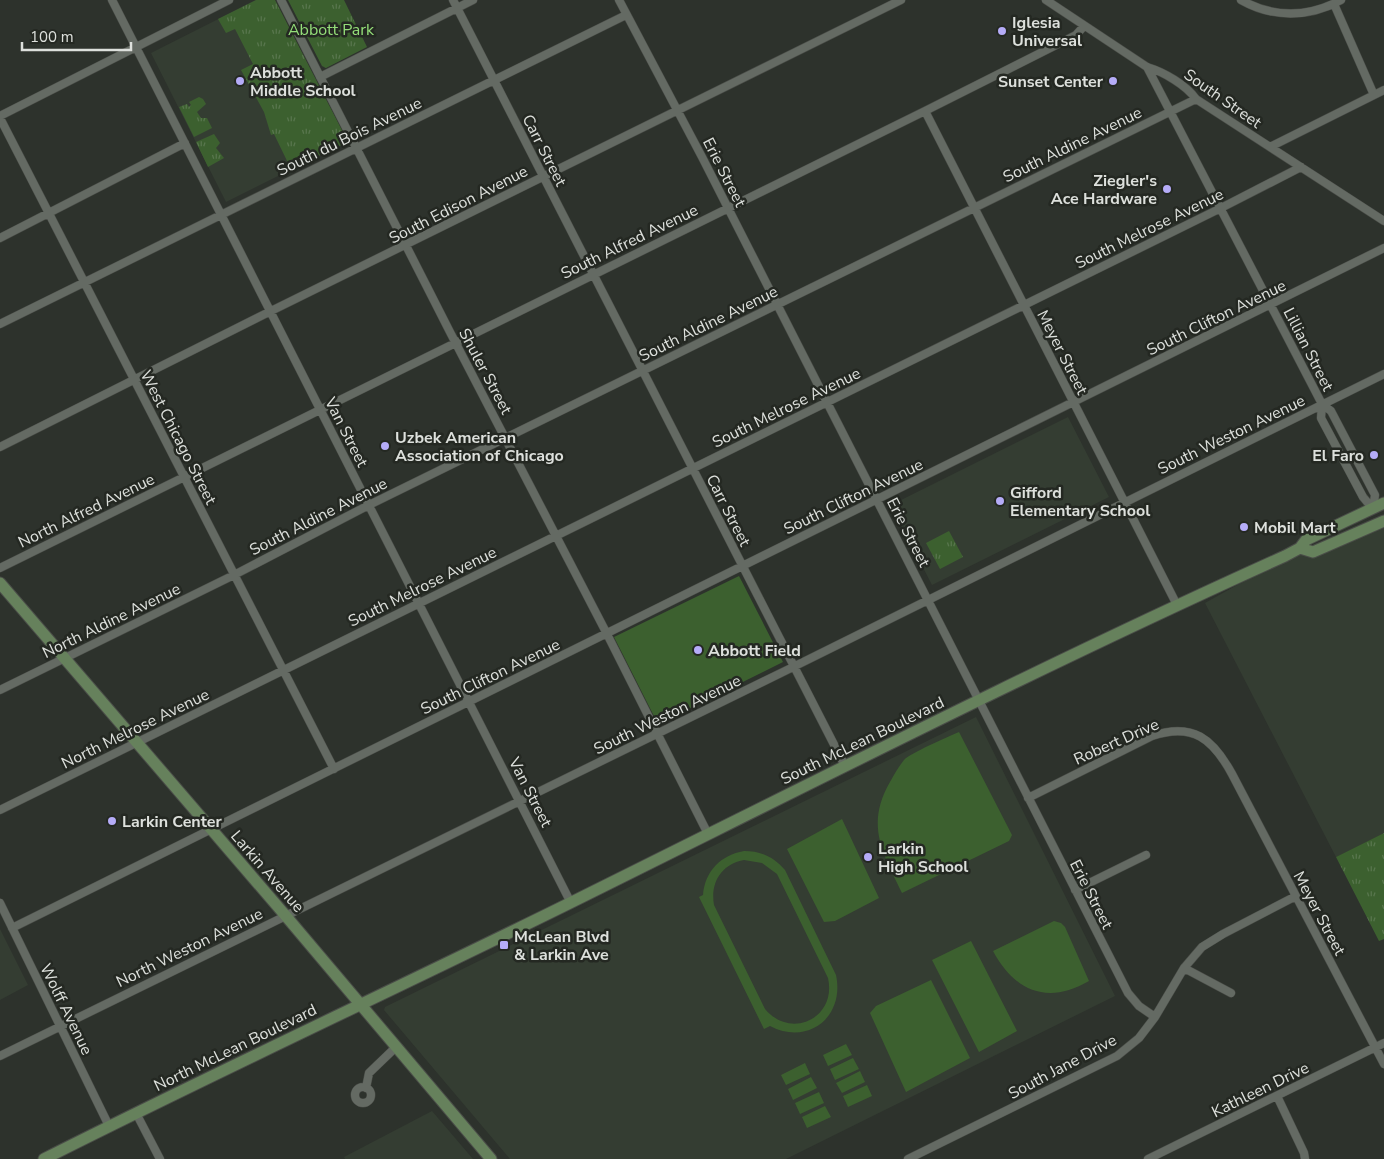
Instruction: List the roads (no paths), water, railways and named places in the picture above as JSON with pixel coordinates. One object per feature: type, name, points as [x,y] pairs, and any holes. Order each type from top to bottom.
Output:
[{"type":"main road","name":"South McLean Boulevard","points":[[441,966],[978,700],[1177,604],[1300,548],[1306,540],[1384,504]]},
{"type":"main road","name":"South McLean Boulevard","points":[[1300,548],[1313,552],[1384,521]]},
{"type":"main road","name":"Larkin Avenue","points":[[0,583],[285,915],[491,1159]]},
{"type":"main road","name":"North McLean Boulevard","points":[[44,1159],[441,966]]},
{"type":"street","name":"Van Street","points":[[112,0],[521,801],[571,903]]},
{"type":"street","points":[[0,117],[229,0]]},
{"type":"street","name":"Shuler Street","points":[[281,0],[708,834]]},
{"type":"street","name":"Carr Street","points":[[453,0],[845,766]]},
{"type":"street","points":[[320,77],[473,0]]},
{"type":"street","name":"Erie Street","points":[[619,0],[728,208],[1128,993],[1139,1006],[1155,1017]]},
{"type":"street","name":"South Edison Avenue","points":[[0,447],[901,0]]},
{"type":"street","name":"South Street","points":[[1046,0],[1148,67],[1158,70],[1178,83],[1191,92],[1196,99],[1384,221]]},
{"type":"street","points":[[1241,0],[1260,9],[1285,14],[1305,12],[1337,2],[1374,95]]},
{"type":"street","name":"South du Bois Avenue","points":[[0,324],[626,15]]},
{"type":"street","name":"South Alfred Avenue","points":[[184,478],[925,111],[1076,35],[1084,26]]},
{"type":"street","name":"Lillian Street","points":[[1148,67],[1322,404],[1331,411],[1375,495],[1373,509]]},
{"type":"street","points":[[1270,147],[1384,90]]},
{"type":"street","name":"South Aldine Avenue","points":[[234,575],[369,505],[1196,99]]},
{"type":"street","name":"Meyer Street","points":[[925,111],[1177,604]]},
{"type":"street","name":"West Chicago Street","points":[[0,117],[334,769]]},
{"type":"street","points":[[0,238],[185,143]]},
{"type":"street","name":"South Melrose Avenue","points":[[283,671],[1301,167]]},
{"type":"street","name":"South Clifton Avenue","points":[[12,928],[1384,248]]},
{"type":"street","name":"South Weston Avenue","points":[[391,864],[658,734],[1384,374]]},
{"type":"street","name":"Lillian Street","points":[[1322,404],[1321,418],[1363,498],[1373,509]]},
{"type":"street","name":"North Alfred Avenue","points":[[0,568],[184,478]]},
{"type":"street","name":"North Aldine Avenue","points":[[0,690],[234,575]]},
{"type":"street","name":"North Melrose Avenue","points":[[0,810],[283,671]]},
{"type":"street","name":"Robert Drive","points":[[1028,798],[1140,741],[1164,732],[1192,733],[1204,738],[1224,758],[1232,774]]},
{"type":"street","name":"Meyer Street","points":[[1232,774],[1384,1064]]},
{"type":"street","points":[[1074,890],[1146,855]]},
{"type":"street","name":"North Weston Avenue","points":[[0,1056],[391,864]]},
{"type":"street","name":"South Jane Drive","points":[[908,1159],[1117,1056],[1139,1038],[1155,1017],[1184,968],[1202,947],[1296,896]]},
{"type":"street","name":"Wolff Avenue","points":[[0,903],[109,1126]]},
{"type":"street","points":[[1184,968],[1230,993]]},
{"type":"street","name":"Kathleen Drive","points":[[1148,1159],[1384,1043]]},
{"type":"street","points":[[366,1088],[369,1073],[396,1047]]},
{"type":"street","points":[[1278,1096],[1304,1152],[1305,1159]]},
{"type":"street","points":[[136,1113],[160,1159]]},
{"type":"place","name":"Iglesia Universal","points":[[1002,31]]},
{"type":"place","name":"Abbott Middle School","points":[[240,81]]},
{"type":"place","name":"Sunset Center","points":[[1113,81]]},
{"type":"place","name":"Ziegler's Ace Hardware","points":[[1167,189]]},
{"type":"place","name":"Uzbek American Association of Chicago","points":[[385,446]]},
{"type":"place","name":"El Faro","points":[[1374,455]]},
{"type":"place","name":"Gifford Elementary School","points":[[1000,501]]},
{"type":"place","name":"Mobil Mart","points":[[1244,527]]},
{"type":"place","name":"Abbott Field","points":[[698,650]]},
{"type":"place","name":"Larkin Center","points":[[112,821]]},
{"type":"place","name":"Larkin High School","points":[[868,857]]},
{"type":"place","name":"McLean Blvd & Larkin Ave","points":[[504,945]]},
{"type":"park label","name":"Abbott Park","points":[[331,29]]}]
